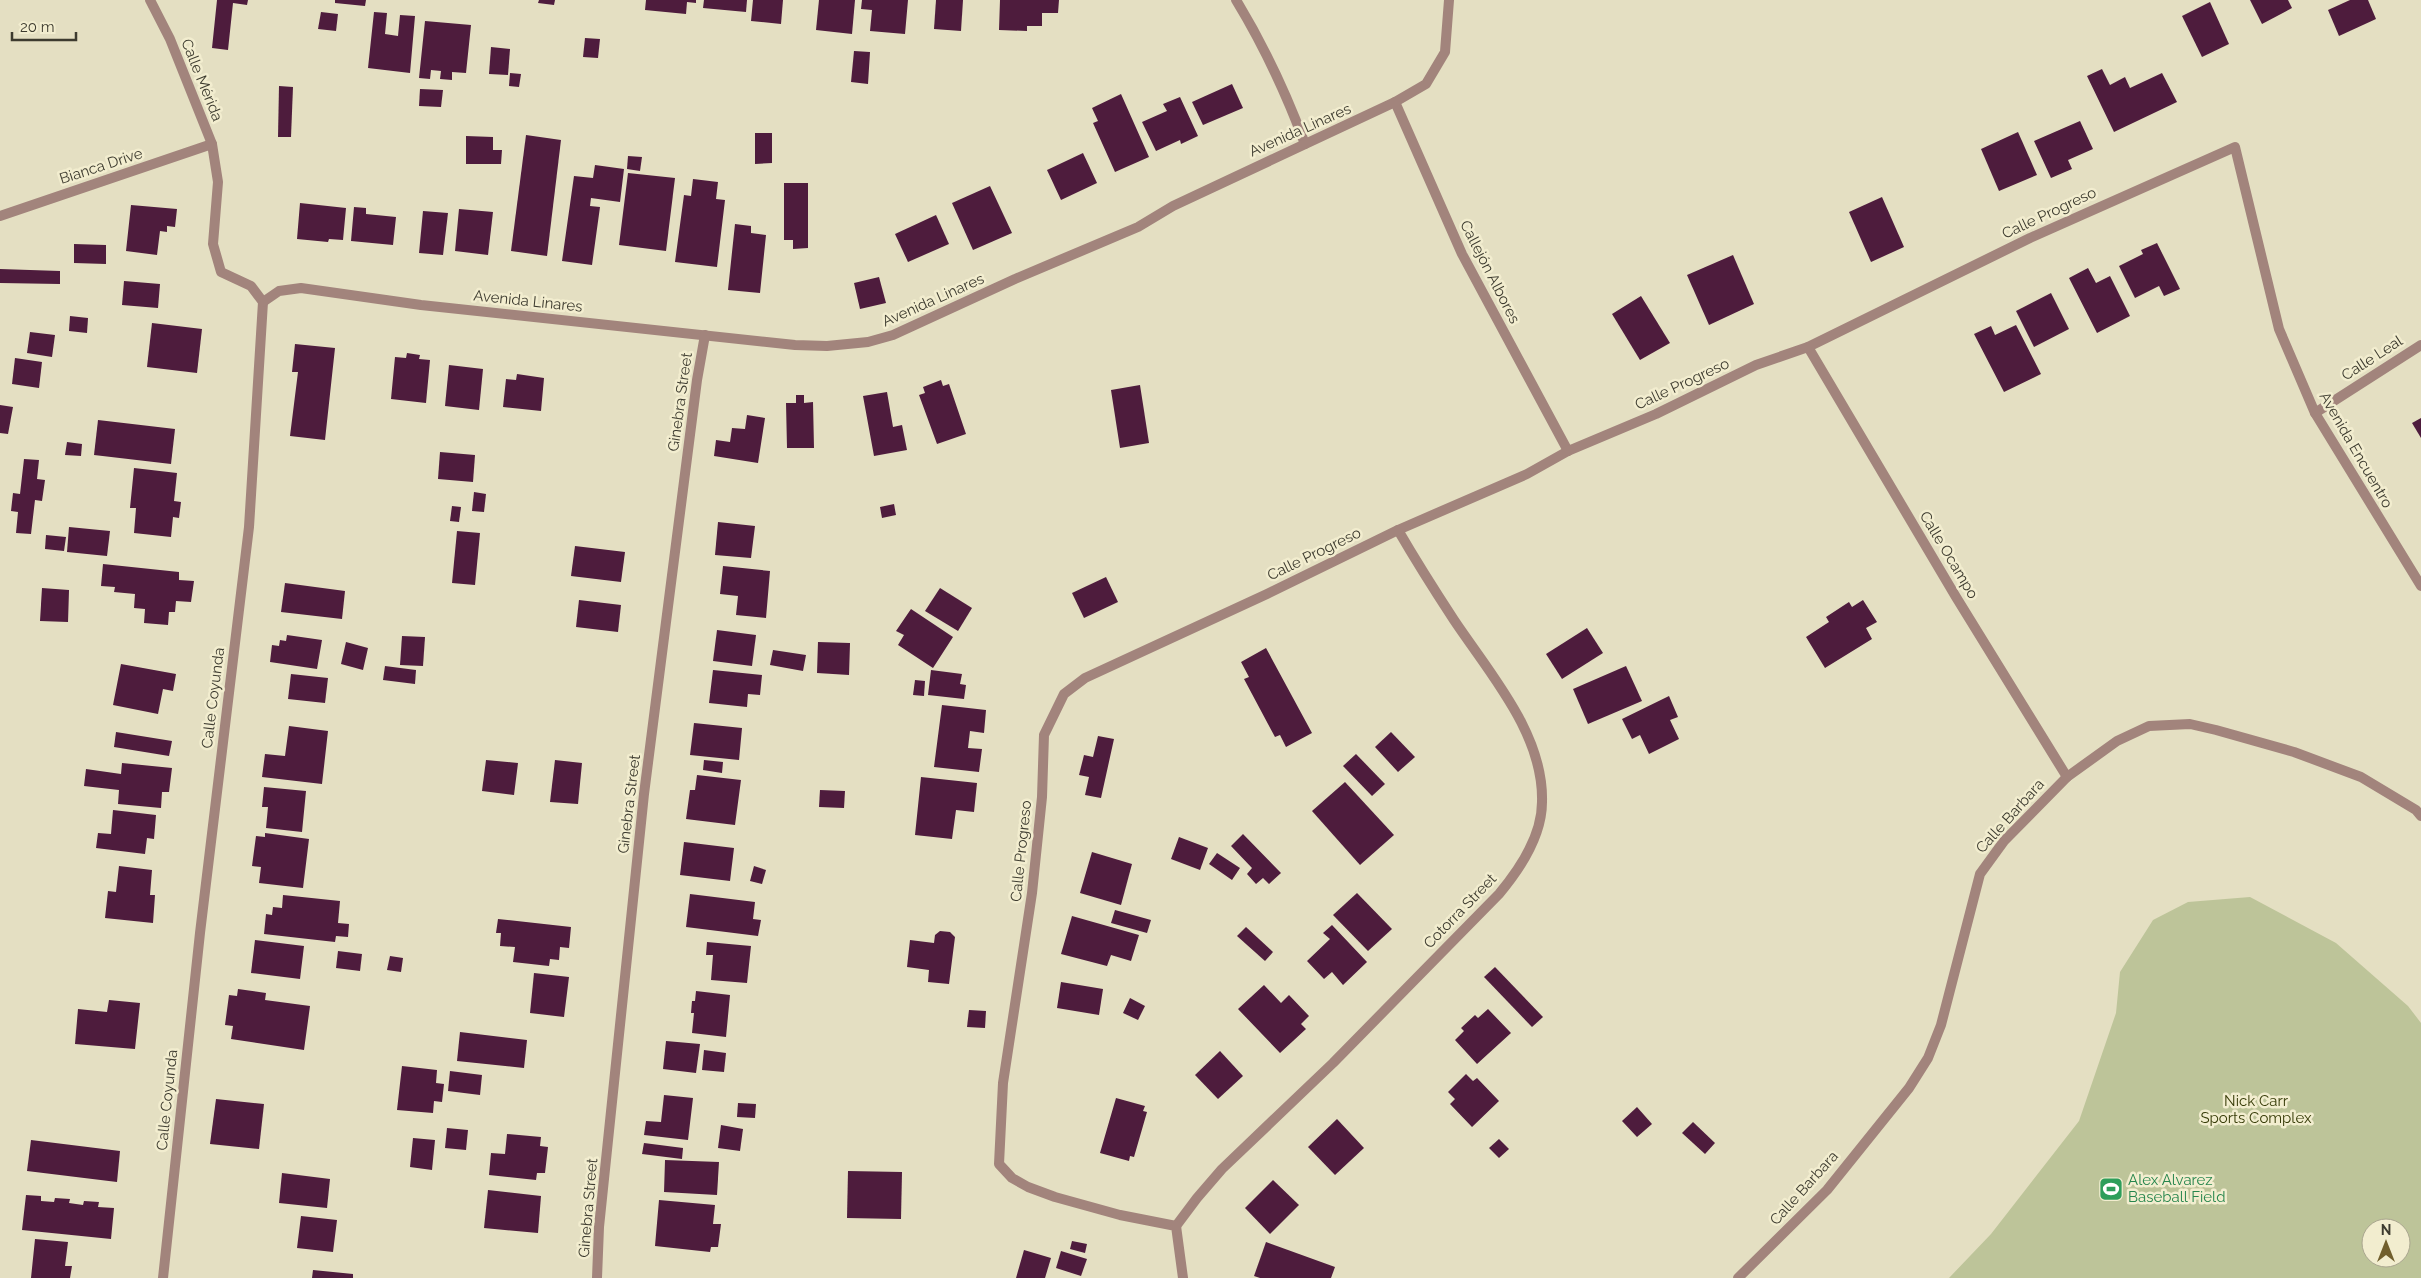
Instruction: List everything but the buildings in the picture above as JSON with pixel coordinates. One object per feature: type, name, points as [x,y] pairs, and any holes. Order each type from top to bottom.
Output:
[{"type":"street","name":"Calle Mérida","points":[[150,0],[170,39],[212,144]]},
{"type":"street","points":[[1236,0],[1258,36],[1285,91],[1305,144]]},
{"type":"street","name":"Avenida Linares","points":[[263,302],[279,291],[301,288],[421,305],[705,336],[827,346],[868,342],[893,336],[1015,279],[1138,227],[1173,206],[1395,102],[1426,84],[1445,52],[1449,0]]},
{"type":"street","name":"Callejón Albores","points":[[1395,102],[1462,254],[1568,451]]},
{"type":"street","name":"Bianca Drive","points":[[0,216],[212,144]]},
{"type":"street","points":[[212,144],[218,182],[213,244],[221,272],[251,286],[263,302]]},
{"type":"street","name":"Calle Progreso","points":[[1176,1226],[1120,1216],[1054,1197],[1028,1187],[1012,1178],[1000,1164],[1003,1084],[1032,893],[1042,797],[1044,735],[1064,694],[1085,678],[1267,594],[1398,530],[1527,474],[1568,451],[1656,414],[1756,365],[1808,347],[2030,238],[2235,147]]},
{"type":"street","name":"Avenida Encuentro","points":[[2235,147],[2279,329],[2315,413],[2421,586]]},
{"type":"street","name":"Calle Coyunda","points":[[163,1278],[201,923],[249,527],[263,302]]},
{"type":"street","name":"Ginebra Street","points":[[597,1278],[599,1227],[644,794],[697,380],[705,336]]},
{"type":"street","name":"Calle Leal","points":[[2315,413],[2421,345]]},
{"type":"street","name":"Calle Ocampo","points":[[1808,347],[1956,597],[2067,776]]},
{"type":"street","name":"Cotorra Street","points":[[1176,1226],[1222,1169],[1333,1063],[1500,894],[1515,875],[1535,837],[1542,803],[1539,765],[1524,728],[1430,584],[1398,530]]},
{"type":"street","name":"Calle Barbara","points":[[1738,1278],[1827,1190],[1914,1080],[1928,1058],[1941,1025],[1980,874],[2004,841],[2067,776],[2117,741],[2149,726],[2190,724],[2294,752],[2361,776],[2416,810],[2421,816]]},
{"type":"street","points":[[1176,1226],[1183,1278]]},
{"type":"green space","name":"Nick Carr Sports Complex","points":[[2250,897],[2336,943],[2408,1006],[2421,1023],[2421,1278],[1949,1278],[1991,1234],[2079,1121],[2116,1013],[2120,972],[2153,920],[2188,902]]},
{"type":"place","name":"Alex Alvarez Baseball Field","points":[[2111,1189]]}]
